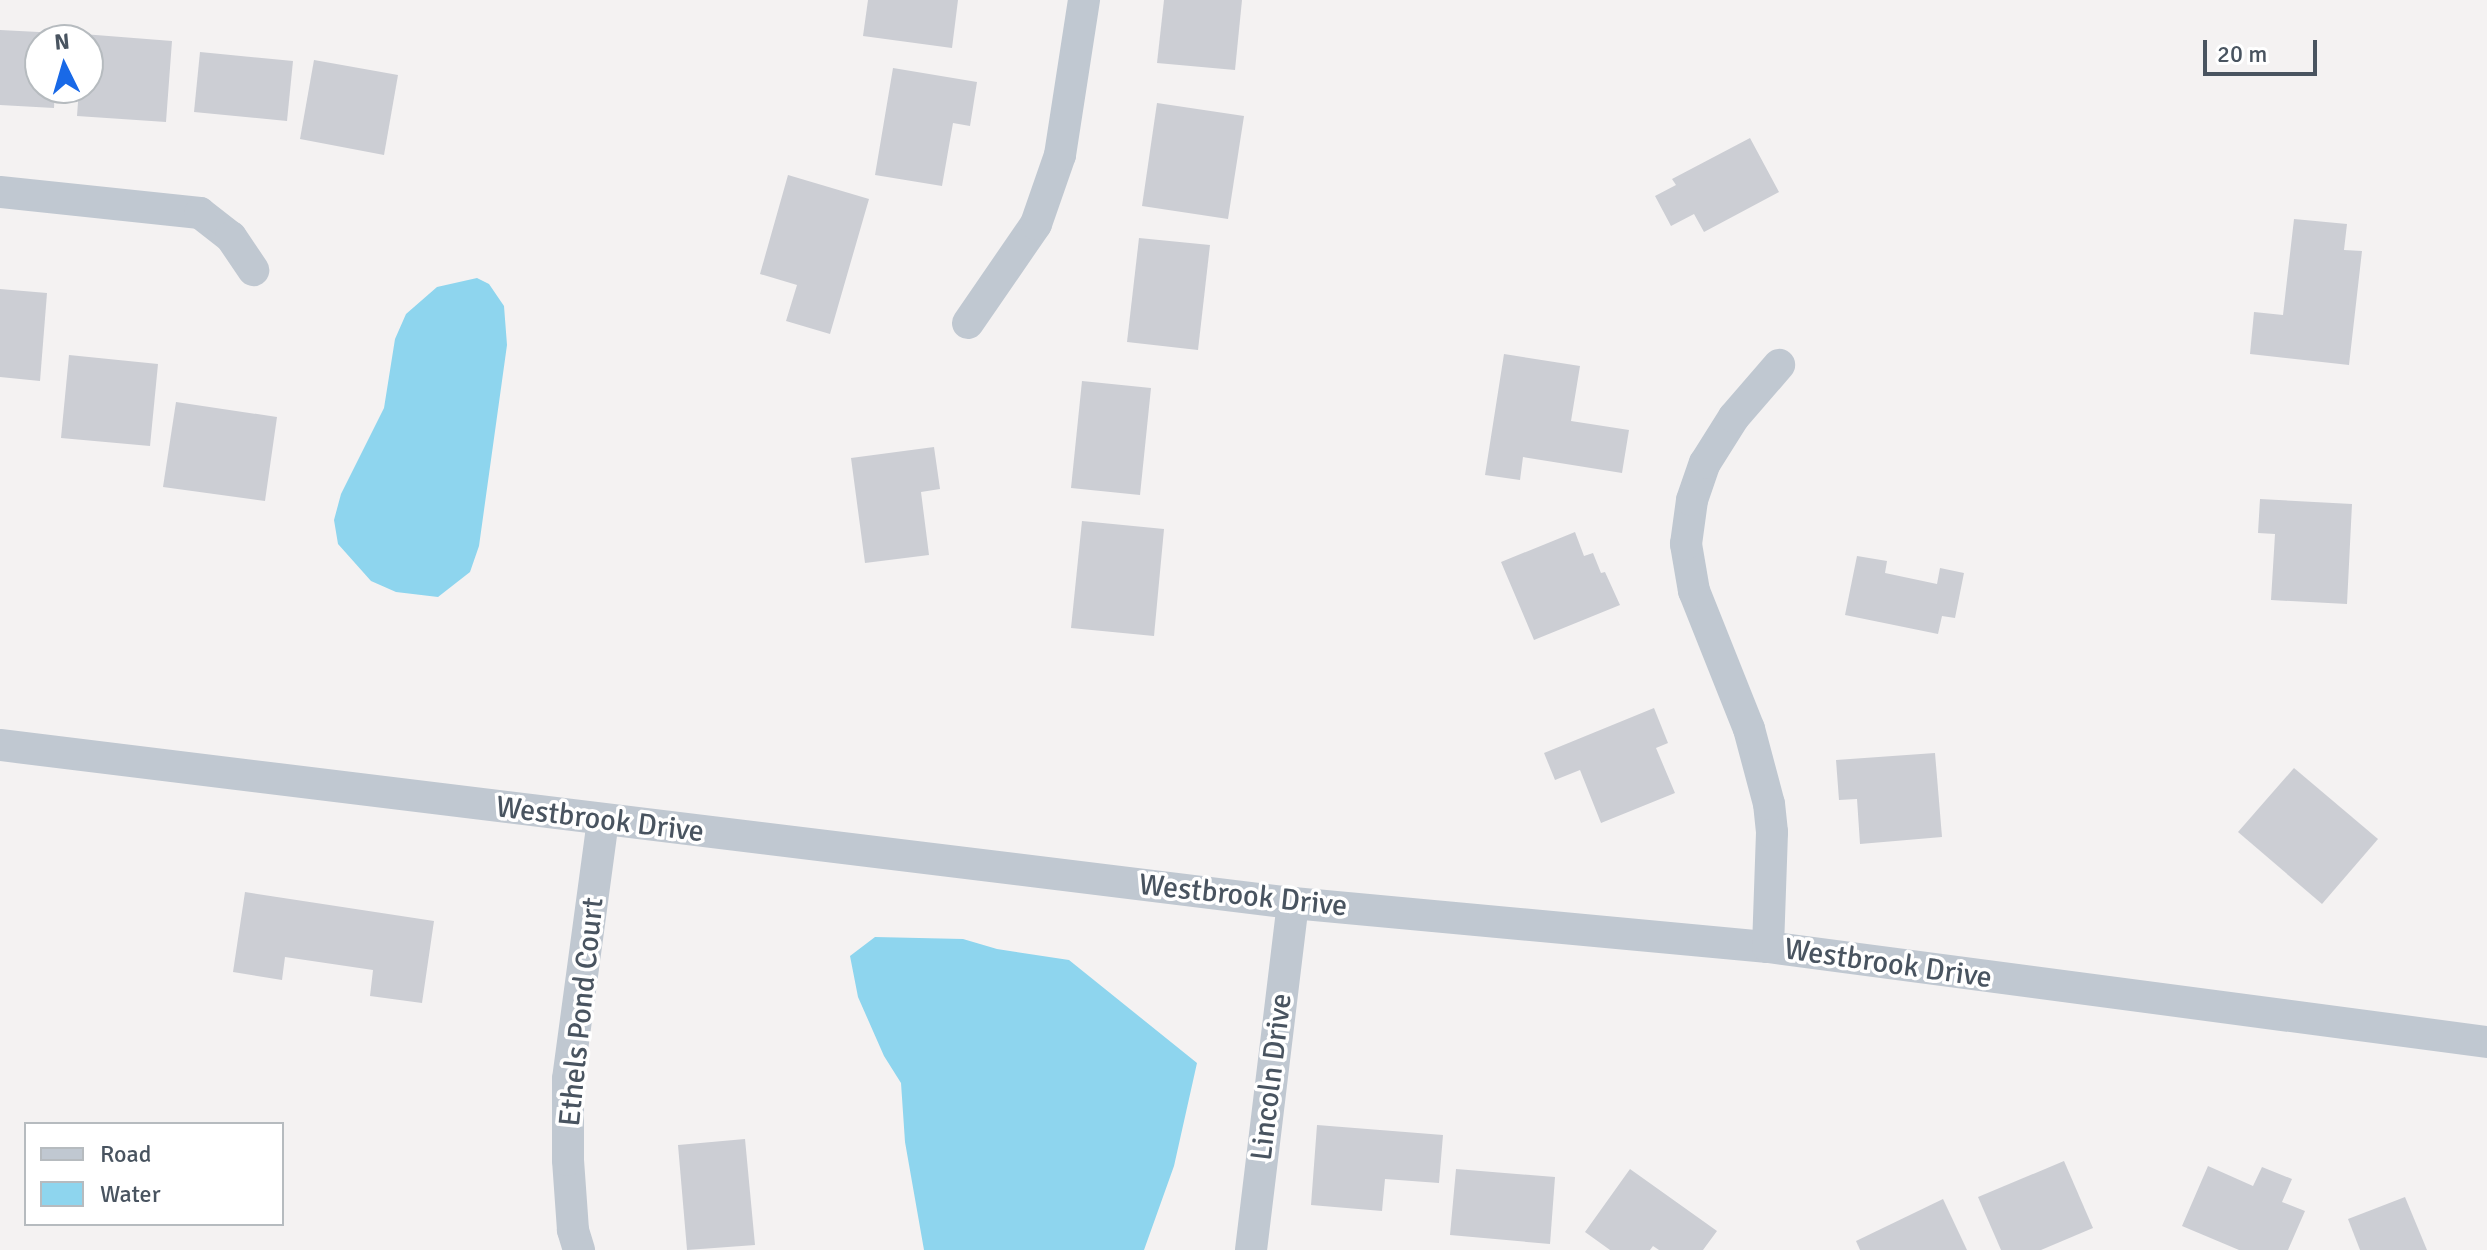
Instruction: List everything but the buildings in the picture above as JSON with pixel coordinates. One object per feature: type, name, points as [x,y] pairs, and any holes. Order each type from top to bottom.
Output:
[{"type":"street","points":[[968,323],[1036,224],[1060,155],[1084,0]]},
{"type":"street","points":[[0,192],[200,213],[231,237],[253,270]]},
{"type":"street","points":[[1768,947],[1772,832],[1769,804],[1749,729],[1694,591],[1686,544],[1692,500],[1705,463],[1734,417],[1779,365]]},
{"type":"street","name":"Westbrook Drive","points":[[0,745],[1293,903],[1768,947],[2487,1042]]},
{"type":"street","name":"Ethels Pond Court","points":[[579,1250],[573,1230],[568,1160],[568,1079],[603,821]]},
{"type":"street","name":"Lincoln Drive","points":[[1251,1250],[1293,903]]},
{"type":"water","points":[[477,278],[489,284],[504,306],[507,345],[479,546],[470,572],[438,597],[396,592],[371,581],[338,544],[334,520],[341,494],[384,408],[395,339],[406,314],[437,287]]},
{"type":"water","points":[[875,937],[963,939],[997,949],[1069,960],[1197,1063],[1174,1166],[1144,1250],[924,1250],[905,1142],[901,1083],[884,1056],[858,997],[850,956]]}]
